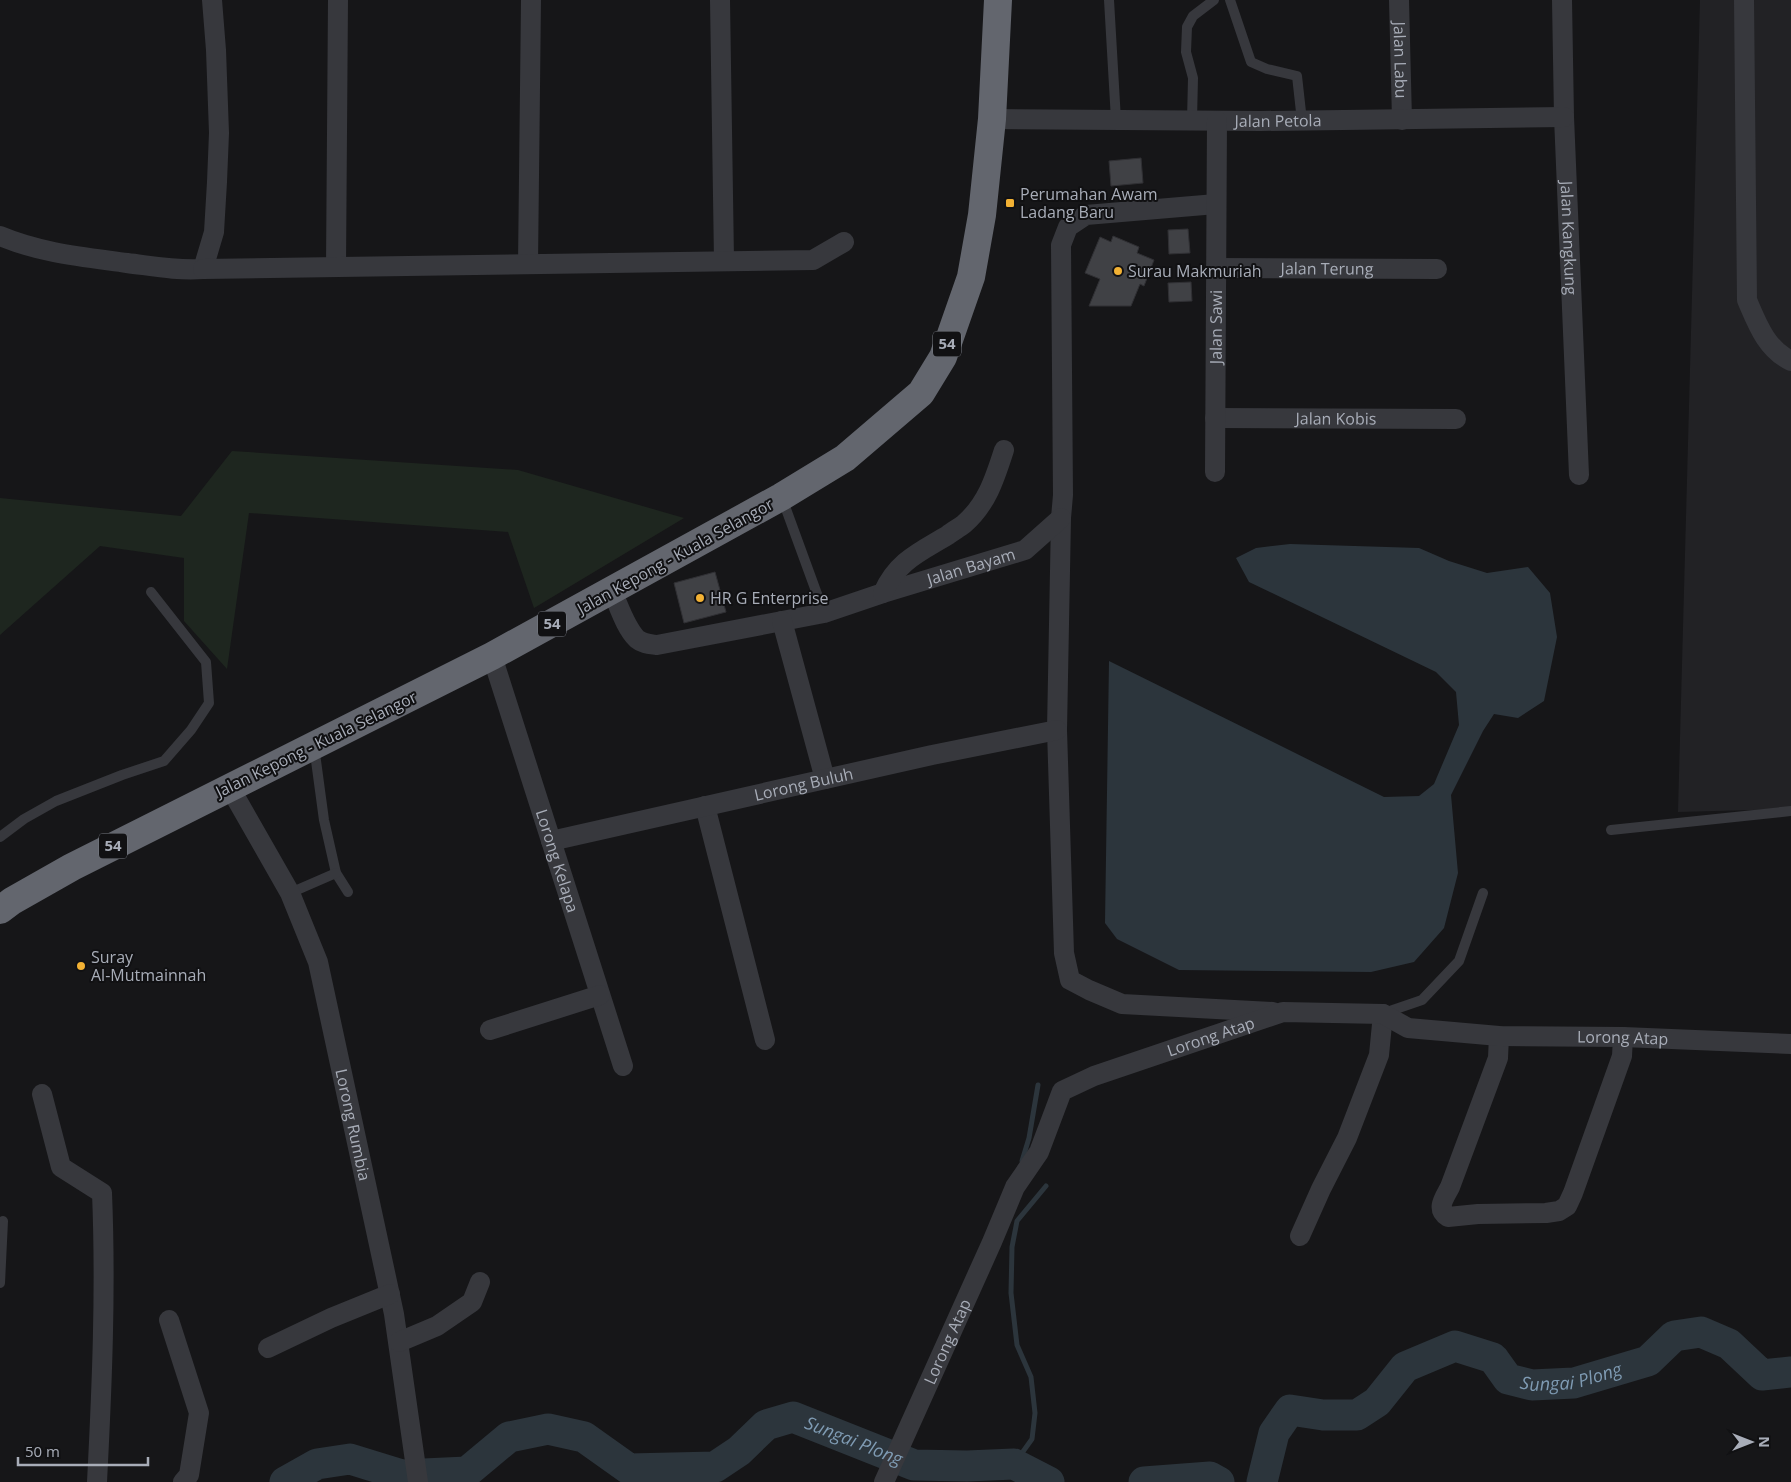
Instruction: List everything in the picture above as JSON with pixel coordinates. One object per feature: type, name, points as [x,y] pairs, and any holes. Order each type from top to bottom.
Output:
[{"type":"highway","name":"Jalan Kepong - Kuala Selangor","points":[[0,910],[72,866],[492,656],[782,497],[845,458],[921,393],[943,357],[971,277],[982,215],[992,119],[998,0]]},
{"type":"street","points":[[203,268],[214,232],[218,172],[219,133],[212,0]]},
{"type":"street","points":[[336,267],[338,0]]},
{"type":"street","points":[[528,264],[531,0]]},
{"type":"street","points":[[720,0],[724,260]]},
{"type":"street","name":"Jalan Labu","points":[[1399,0],[1402,120]]},
{"type":"street","name":"Jalan Kangkung","points":[[1562,0],[1564,118],[1579,474]]},
{"type":"street","points":[[1744,0],[1747,300],[1762,336],[1783,357],[1791,361]]},
{"type":"street","name":"Jalan Petola","points":[[992,119],[1302,121],[1564,118]]},
{"type":"street","name":"Jalan Sawi","points":[[1215,472],[1217,121]]},
{"type":"street","points":[[1216,204],[1086,215],[1068,226],[1061,245],[1063,495],[1057,730],[1064,953],[1070,980],[1122,1004],[1283,1012]]},
{"type":"street","points":[[0,236],[22,245],[78,257],[184,270],[203,268],[813,260],[844,242]]},
{"type":"street","name":"Jalan Terung","points":[[1216,268],[1438,269]]},
{"type":"street","name":"Jalan Kobis","points":[[1215,418],[1456,419]]},
{"type":"street","points":[[883,593],[893,574],[910,557],[963,525],[982,504],[995,477],[1004,450]]},
{"type":"street","name":"Jalan Bayam","points":[[612,591],[631,630],[638,639],[645,644],[656,645],[824,613],[1025,550],[1061,518]]},
{"type":"street","points":[[782,622],[825,779]]},
{"type":"street","name":"Lorong Kelapa","points":[[492,656],[624,1066]]},
{"type":"street","name":"Lorong Buluh","points":[[551,841],[969,747],[1057,730]]},
{"type":"street","name":"Lorong Rumbia","points":[[229,786],[290,893],[318,962],[390,1294],[399,1342],[418,1482]]},
{"type":"street","points":[[705,806],[764,1040]]},
{"type":"street","points":[[490,1030],[600,995]]},
{"type":"street","name":"Lorong Atap","points":[[887,1476],[1015,1187],[1039,1152],[1062,1091],[1094,1076],[1283,1012],[1383,1014],[1408,1028],[1498,1036],[1623,1037],[1791,1044]]},
{"type":"street","points":[[1300,1236],[1346,1138],[1379,1055],[1383,1014]]},
{"type":"street","points":[[1498,1036],[1498,1058],[1450,1187],[1440,1206],[1448,1217],[1478,1214],[1546,1213],[1559,1211],[1567,1206],[1622,1056],[1623,1037]]},
{"type":"street","points":[[42,1094],[61,1167],[102,1194],[104,1230],[102,1372],[97,1482]]},
{"type":"street","points":[[399,1342],[437,1326],[472,1302],[480,1282]]},
{"type":"street","points":[[268,1348],[331,1318],[390,1294]]},
{"type":"street","points":[[169,1320],[199,1413],[189,1475],[183,1482]]},
{"type":"lane","points":[[1109,0],[1116,120]]},
{"type":"lane","points":[[1192,120],[1193,78],[1186,52],[1187,27],[1193,16],[1214,0]]},
{"type":"lane","points":[[1230,0],[1251,62],[1267,70],[1297,76],[1302,121]]},
{"type":"lane","points":[[782,497],[824,613]]},
{"type":"lane","points":[[0,837],[24,818],[56,801],[164,761],[191,730],[209,703],[206,662],[150,592]]},
{"type":"lane","points":[[314,745],[324,820],[336,873],[348,892]]},
{"type":"lane","points":[[1611,830],[1791,811]]},
{"type":"lane","points":[[290,893],[336,873]]},
{"type":"lane","points":[[1383,1014],[1422,1000],[1459,961],[1483,894]]},
{"type":"lane","points":[[0,1283],[3,1221]]},
{"type":"shaded area","points":[[1700,0],[1791,0],[1791,809],[1678,812]]},
{"type":"shaded area","points":[[232,451],[518,470],[684,518],[534,608],[508,532],[249,513],[227,669],[184,621],[184,558],[100,546],[0,635],[0,498],[181,516]]},
{"type":"shaded area","points":[[1290,544],[1419,548],[1449,561],[1487,573],[1528,567],[1550,593],[1557,637],[1544,701],[1518,718],[1494,714],[1483,731],[1451,795],[1458,873],[1444,928],[1414,962],[1371,972],[1179,970],[1117,939],[1105,923],[1109,661],[1384,797],[1419,796],[1434,784],[1459,725],[1456,692],[1436,672],[1249,582],[1236,558],[1256,548]]},
{"type":"building","points":[[1141,158],[1143,183],[1111,186],[1109,161]]},
{"type":"building","points":[[1188,229],[1190,253],[1169,254],[1168,230]]},
{"type":"building","name":"Surau Makmuriah","points":[[1113,236],[1139,247],[1137,253],[1154,260],[1144,286],[1140,284],[1131,306],[1089,306],[1100,279],[1085,273],[1100,237],[1111,242]]},
{"type":"building","points":[[1191,282],[1192,301],[1169,302],[1168,283]]},
{"type":"building","name":"HR G Enterprise","points":[[715,572],[726,612],[684,623],[674,583]]},
{"type":"waterway","points":[[1024,1164],[1022,1161],[1029,1138],[1038,1085]]},
{"type":"waterway","points":[[1014,1464],[1032,1439],[1035,1413],[1031,1377],[1017,1345],[1011,1293],[1012,1247],[1017,1221],[1046,1186]]},
{"type":"waterway","name":"Sungai Plong","points":[[1262,1482],[1274,1433],[1290,1410],[1323,1415],[1357,1415],[1377,1402],[1405,1367],[1455,1346],[1493,1358],[1508,1379],[1532,1385],[1574,1383],[1648,1361],[1674,1336],[1701,1332],[1729,1344],[1762,1375],[1791,1372]]},
{"type":"waterway","name":"Sungai Plong","points":[[285,1482],[317,1464],[350,1459],[402,1475],[467,1472],[509,1437],[548,1429],[584,1437],[629,1469],[715,1467],[739,1451],[766,1425],[793,1417],[914,1465],[967,1466],[1014,1464],[1049,1482]]},
{"type":"waterway","name":"Sungai Plong","points":[[1144,1482],[1210,1477],[1219,1482]]},
{"type":"place","name":"Perumahan Awam Ladang Baru","points":[[1010,203]]},
{"type":"place","name":"Surau Makmuriah","points":[[1118,271]]},
{"type":"place","name":"HR G Enterprise","points":[[700,598]]},
{"type":"place","name":"Suray Al-Mutmainnah","points":[[81,966]]}]
